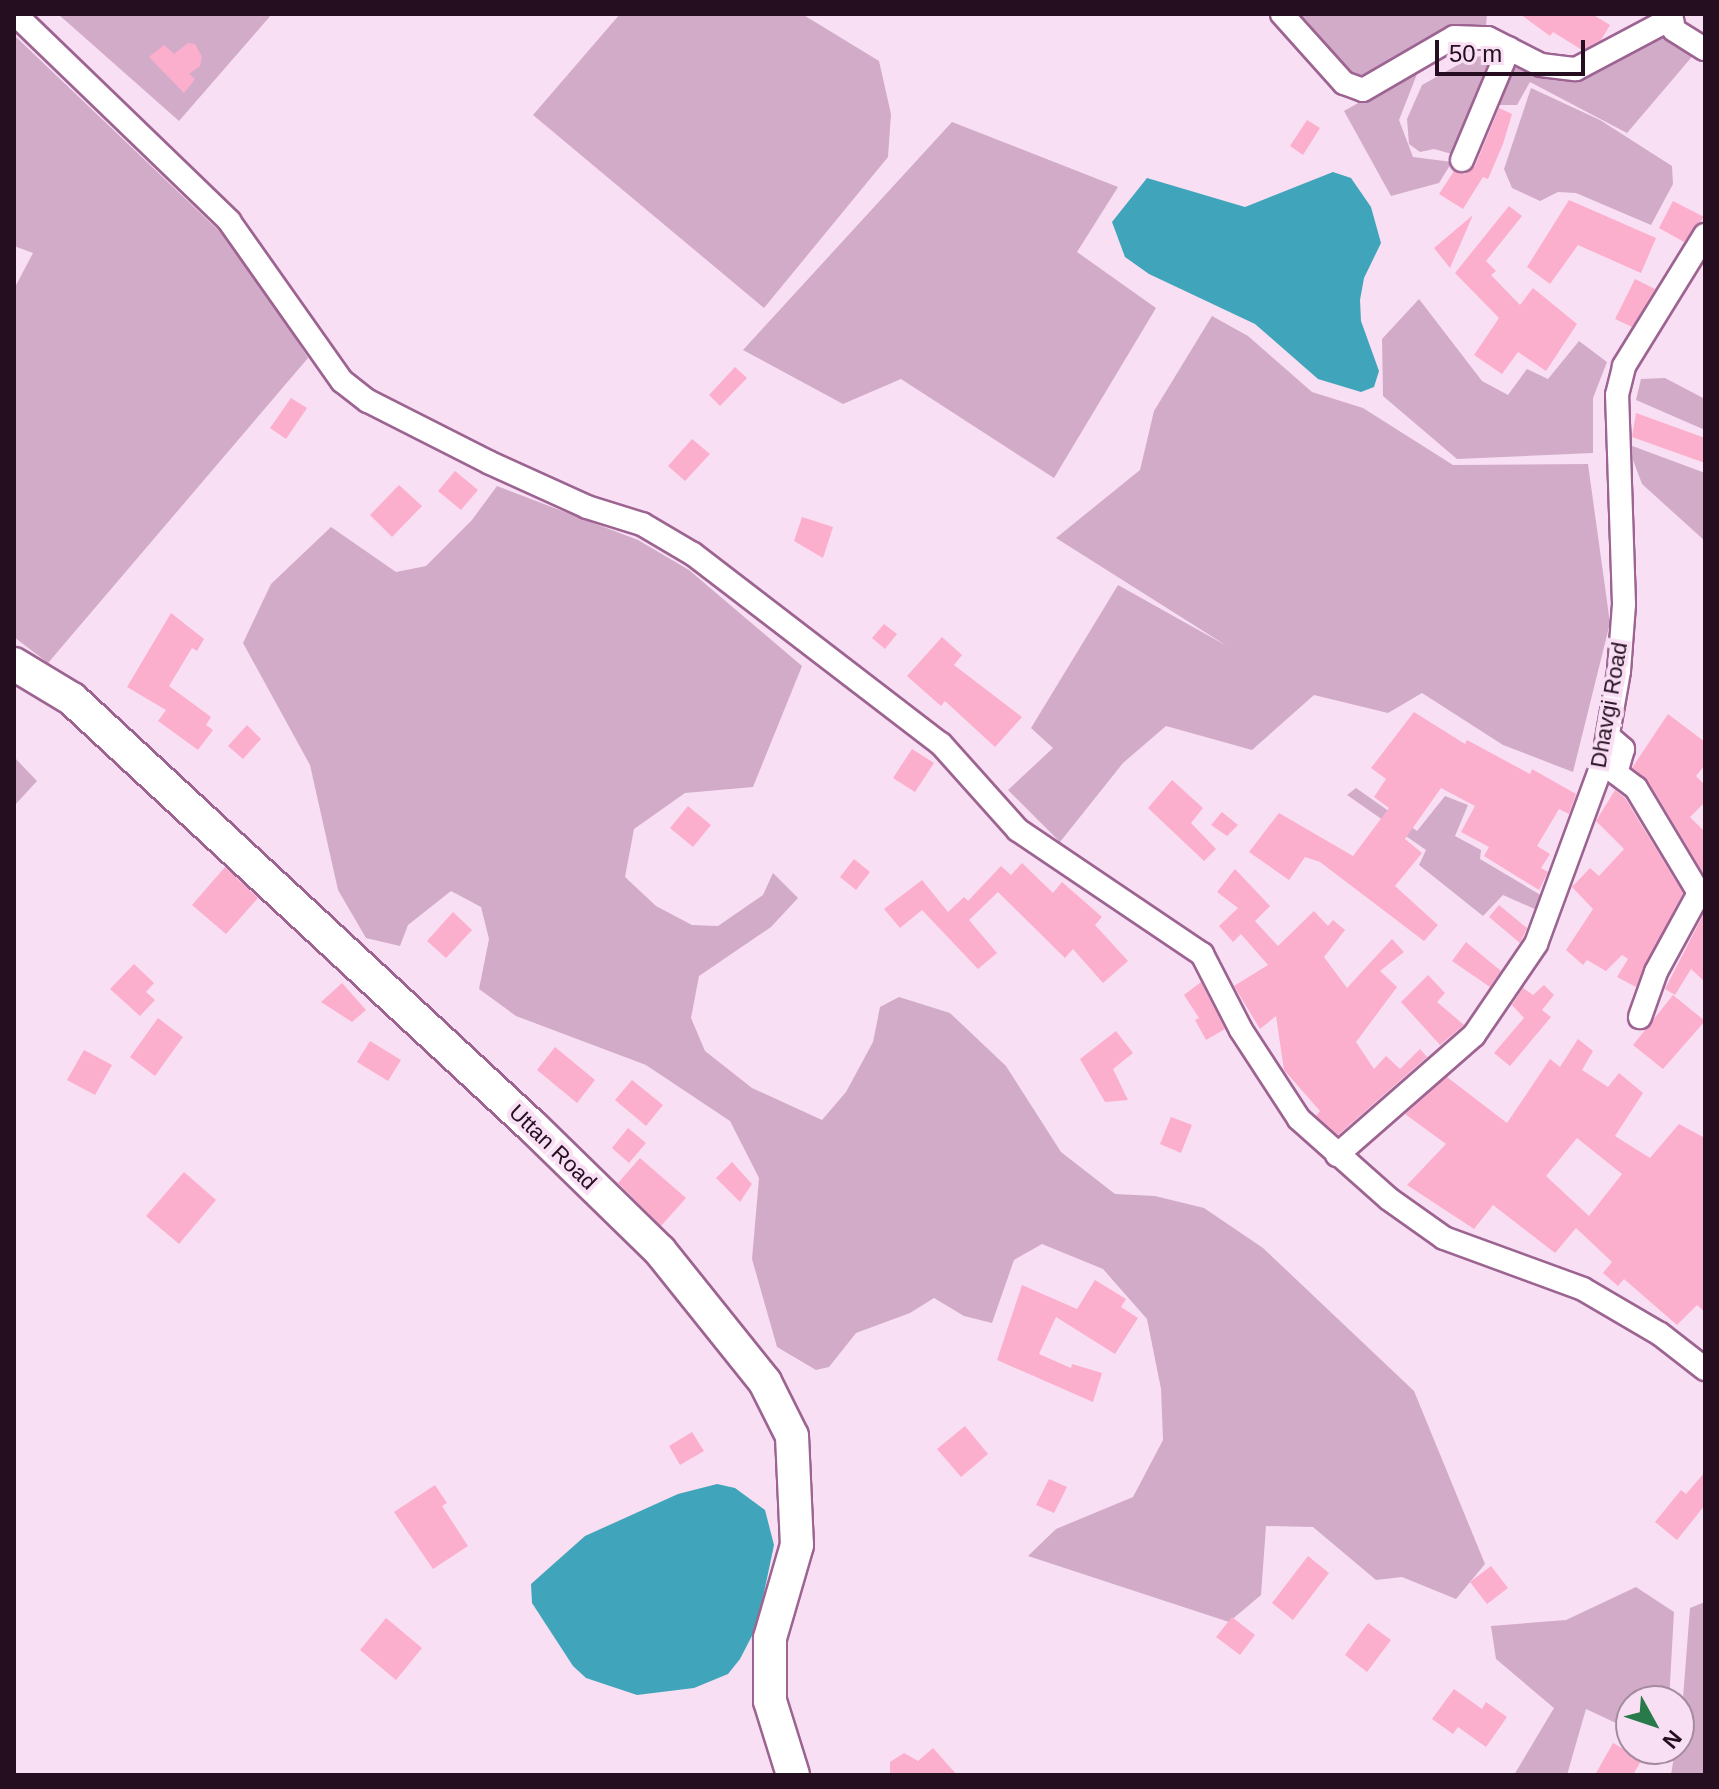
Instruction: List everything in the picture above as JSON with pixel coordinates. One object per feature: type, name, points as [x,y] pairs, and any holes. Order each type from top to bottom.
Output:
[{"type":"main road","name":"Uttan Road","points":[[14,664],[72,699],[534,1128],[660,1251],[765,1382],[792,1436],[797,1545],[770,1638],[770,1701],[793,1775]]},
{"type":"street","points":[[15,14],[229,221],[342,381],[368,401],[488,462],[587,507],[642,524],[693,554],[941,744],[1018,830],[1202,954],[1241,1030],[1299,1119],[1337,1155],[1444,1238],[1583,1289],[1660,1334],[1705,1369]]},
{"type":"street","points":[[1282,14],[1353,89],[1378,85],[1454,37],[1472,34],[1541,65],[1576,69],[1670,17],[1674,30],[1705,49]]},
{"type":"street","points":[[1462,160],[1509,48]]},
{"type":"street","name":"Dhavgi Road","points":[[1337,1155],[1474,1035],[1505,997],[1536,944],[1608,736],[1624,604],[1617,395],[1624,366],[1705,235]]},
{"type":"street","points":[[1608,736],[1623,749],[1616,773],[1636,788],[1699,893],[1656,972],[1640,1017]]},
{"type":"shaded area","points":[[58,14],[272,14],[179,121]]},
{"type":"shaded area","points":[[620,14],[802,14],[879,61],[891,114],[888,157],[764,308],[533,115]]},
{"type":"shaded area","points":[[1297,14],[1487,14],[1486,27],[1358,82]]},
{"type":"shaded area","points":[[1664,32],[1696,52],[1627,133],[1530,82],[1517,105],[1492,105],[1512,61],[1575,77]]},
{"type":"shaded area","points":[[14,35],[238,249],[308,358],[48,663],[14,637],[14,289],[33,253],[14,246]]},
{"type":"shaded area","points":[[1498,55],[1459,156],[1434,149],[1420,152],[1409,144],[1407,119],[1422,85],[1472,57]]},
{"type":"shaded area","points":[[1419,69],[1399,120],[1413,157],[1452,162],[1439,183],[1391,196],[1344,111]]},
{"type":"shaded area","points":[[1531,88],[1600,120],[1672,166],[1673,184],[1651,225],[1576,193],[1558,192],[1540,201],[1512,188],[1504,169]]},
{"type":"shaded area","points":[[952,122],[1118,187],[1077,252],[1156,308],[1054,478],[901,379],[843,404],[743,350]]},
{"type":"shaded area","points":[[1419,299],[1482,381],[1508,395],[1527,369],[1548,379],[1579,341],[1607,362],[1593,398],[1593,453],[1457,459],[1383,396],[1382,339]]},
{"type":"shaded area","points":[[1212,316],[1248,336],[1312,392],[1363,408],[1453,465],[1588,464],[1610,623],[1573,772],[1503,745],[1422,693],[1388,713],[1314,695],[1252,750],[1166,726],[1123,763],[1060,842],[1008,790],[1053,748],[1031,728],[1118,585],[1227,646],[1056,538],[1140,470],[1154,411]]},
{"type":"shaded area","points":[[1665,378],[1705,399],[1705,430],[1636,400],[1641,379]]},
{"type":"shaded area","points":[[1627,444],[1705,473],[1705,541],[1642,484]]},
{"type":"shaded area","points":[[497,486],[638,540],[689,570],[802,666],[753,787],[685,793],[634,829],[625,877],[656,906],[692,925],[718,926],[763,895],[773,873],[798,898],[771,927],[699,976],[691,1018],[705,1051],[752,1088],[822,1120],[846,1092],[873,1042],[880,1007],[899,997],[950,1013],[1006,1066],[1061,1152],[1115,1194],[1155,1196],[1204,1208],[1263,1248],[1414,1391],[1485,1564],[1456,1599],[1402,1577],[1376,1580],[1313,1527],[1266,1526],[1261,1595],[1229,1622],[1028,1556],[1056,1529],[1133,1497],[1163,1440],[1161,1389],[1147,1319],[1103,1269],[1042,1244],[1014,1260],[992,1323],[964,1316],[934,1298],[910,1313],[856,1333],[829,1367],[816,1370],[777,1347],[752,1259],[759,1178],[730,1121],[646,1065],[516,1016],[479,989],[489,939],[481,907],[451,891],[408,925],[400,946],[366,938],[338,890],[310,765],[243,643],[271,584],[331,527],[396,572],[426,566],[472,520]]},
{"type":"shaded area","points":[[14,757],[37,781],[14,806]]},
{"type":"shaded area","points":[[1356,788],[1417,831],[1445,796],[1468,805],[1455,836],[1481,850],[1480,859],[1544,897],[1537,910],[1503,895],[1483,916],[1419,865],[1426,850],[1347,795]]},
{"type":"shaded area","points":[[1636,1587],[1674,1612],[1670,1685],[1615,1685],[1615,1723],[1586,1709],[1567,1775],[1514,1775],[1554,1708],[1496,1659],[1491,1626],[1566,1620]]},
{"type":"shaded area","points":[[1705,1602],[1705,1775],[1671,1775],[1673,1765],[1695,1765],[1695,1685],[1684,1685],[1690,1608]]},
{"type":"water","points":[[1333,172],[1351,178],[1371,207],[1381,243],[1364,278],[1360,300],[1361,321],[1379,371],[1374,387],[1361,392],[1318,379],[1255,324],[1149,274],[1125,257],[1112,222],[1147,178],[1245,207]]},
{"type":"water","points":[[717,1484],[735,1488],[765,1510],[774,1545],[757,1626],[740,1659],[728,1674],[694,1688],[637,1695],[586,1678],[573,1666],[532,1603],[531,1584],[585,1536],[678,1494]]},
{"type":"building","points":[[1520,14],[1592,14],[1610,25],[1601,40],[1582,50],[1553,32],[1550,36]]},
{"type":"building","points":[[188,43],[195,44],[202,57],[200,66],[189,74],[195,79],[184,93],[149,57],[164,45],[174,54]]},
{"type":"building","points":[[1499,108],[1512,114],[1503,144],[1488,179],[1483,177],[1463,209],[1439,194],[1454,171],[1465,174],[1475,166]]},
{"type":"building","points":[[1307,120],[1320,128],[1303,155],[1290,146]]},
{"type":"building","points":[[1569,200],[1656,238],[1641,273],[1578,245],[1550,284],[1527,267]]},
{"type":"building","points":[[1673,201],[1704,217],[1684,242],[1659,228]]},
{"type":"building","points":[[1509,206],[1522,216],[1486,261],[1496,271],[1491,275],[1520,305],[1533,288],[1577,324],[1546,371],[1518,352],[1502,374],[1474,355],[1499,318],[1455,273]]},
{"type":"building","points":[[1473,215],[1450,268],[1434,248]]},
{"type":"building","points":[[1635,279],[1655,289],[1632,327],[1615,319]]},
{"type":"building","points":[[735,367],[747,378],[720,406],[709,395]]},
{"type":"building","points":[[291,398],[307,408],[286,439],[270,428]]},
{"type":"building","points":[[1636,413],[1705,438],[1705,463],[1632,437]]},
{"type":"building","points":[[692,439],[710,454],[685,481],[668,466]]},
{"type":"building","points":[[455,471],[478,490],[461,510],[438,491]]},
{"type":"building","points":[[399,485],[422,506],[392,537],[370,515]]},
{"type":"building","points":[[802,517],[833,527],[823,558],[794,541]]},
{"type":"building","points":[[171,613],[204,639],[197,651],[192,648],[169,686],[211,717],[206,725],[213,730],[198,750],[158,721],[166,710],[127,687]]},
{"type":"building","points":[[884,624],[897,634],[885,649],[872,638]]},
{"type":"building","points":[[942,637],[962,655],[954,665],[1022,717],[995,747],[945,701],[941,706],[907,676]]},
{"type":"building","points":[[1414,712],[1465,744],[1467,740],[1530,774],[1532,769],[1576,794],[1569,814],[1559,809],[1537,846],[1550,854],[1541,868],[1548,872],[1539,890],[1484,856],[1489,847],[1461,832],[1475,806],[1441,788],[1405,839],[1422,853],[1395,886],[1438,925],[1424,941],[1320,862],[1305,857],[1289,880],[1249,852],[1279,813],[1353,856],[1389,808],[1374,797],[1386,779],[1371,768]]},
{"type":"building","points":[[1668,714],[1705,742],[1705,765],[1696,776],[1705,785],[1705,802],[1690,817],[1705,832],[1705,876],[1648,781],[1632,768]]},
{"type":"building","points":[[247,725],[261,739],[243,759],[228,746]]},
{"type":"building","points":[[912,749],[934,763],[915,792],[893,778]]},
{"type":"building","points":[[1172,780],[1203,808],[1191,823],[1216,849],[1204,861],[1148,808]]},
{"type":"building","points":[[1615,790],[1625,798],[1683,893],[1636,987],[1617,977],[1628,959],[1622,955],[1606,971],[1587,960],[1583,965],[1566,950],[1593,909],[1572,887],[1590,868],[1599,876],[1624,849],[1596,821]]},
{"type":"building","points":[[688,806],[711,825],[693,847],[670,828]]},
{"type":"building","points":[[1222,812],[1238,825],[1227,836],[1211,825]]},
{"type":"building","points":[[854,859],[870,872],[856,890],[840,877]]},
{"type":"building","points":[[1022,863],[1053,893],[1062,882],[1102,917],[1095,925],[1128,961],[1103,983],[1073,949],[1065,958],[998,892],[969,920],[997,953],[978,969],[922,910],[900,928],[884,909],[922,880],[948,912],[964,897],[968,901],[1001,866],[1011,875]]},
{"type":"building","points":[[225,867],[258,898],[226,934],[192,905]]},
{"type":"building","points":[[1235,869],[1270,906],[1255,921],[1278,946],[1314,911],[1328,926],[1333,920],[1345,930],[1324,957],[1347,988],[1392,939],[1404,952],[1380,971],[1397,987],[1356,1042],[1374,1069],[1386,1056],[1400,1069],[1420,1049],[1427,1057],[1338,1135],[1316,1116],[1320,1111],[1284,1070],[1276,1016],[1260,1029],[1234,986],[1268,965],[1241,934],[1233,942],[1219,926],[1238,908],[1217,892]]},
{"type":"building","points":[[1499,905],[1527,928],[1520,943],[1489,917]]},
{"type":"building","points":[[1705,911],[1705,982],[1691,969],[1675,995],[1665,989]]},
{"type":"building","points":[[453,912],[472,930],[446,958],[427,941]]},
{"type":"building","points":[[1466,942],[1501,971],[1490,987],[1452,961]]},
{"type":"building","points":[[134,964],[154,983],[146,992],[155,1000],[140,1016],[110,989]]},
{"type":"building","points":[[1428,975],[1445,993],[1437,1002],[1464,1025],[1440,1045],[1401,1002]]},
{"type":"building","points":[[1201,982],[1225,1029],[1206,1040],[1195,1020],[1199,1018],[1184,995]]},
{"type":"building","points":[[342,983],[366,1010],[352,1022],[321,1002]]},
{"type":"building","points":[[1544,985],[1554,995],[1542,1010],[1551,1017],[1510,1066],[1494,1053],[1524,1018],[1512,1005],[1523,988],[1533,995]]},
{"type":"building","points":[[1673,995],[1705,1021],[1663,1069],[1633,1045]]},
{"type":"building","points":[[158,1018],[183,1037],[155,1076],[130,1057]]},
{"type":"building","points":[[1116,1031],[1133,1053],[1113,1069],[1128,1100],[1105,1102],[1080,1059]]},
{"type":"building","points":[[1578,1039],[1593,1051],[1582,1070],[1608,1087],[1619,1073],[1643,1093],[1615,1136],[1650,1158],[1679,1124],[1705,1138],[1705,1312],[1697,1305],[1677,1325],[1624,1279],[1618,1286],[1603,1273],[1612,1262],[1576,1228],[1555,1253],[1493,1205],[1474,1229],[1407,1185],[1446,1144],[1405,1114],[1447,1077],[1507,1123],[1550,1059],[1560,1067]],"holes":[[[1577,1138],[1622,1174],[1589,1216],[1546,1176]]]},
{"type":"building","points":[[370,1041],[401,1060],[388,1081],[357,1062]]},
{"type":"building","points":[[555,1047],[595,1080],[577,1103],[537,1070]]},
{"type":"building","points":[[84,1050],[112,1065],[95,1095],[67,1080]]},
{"type":"building","points":[[632,1080],[663,1105],[646,1126],[615,1100]]},
{"type":"building","points":[[1171,1117],[1192,1125],[1181,1153],[1160,1144]]},
{"type":"building","points":[[628,1128],[646,1143],[629,1163],[612,1148]]},
{"type":"building","points":[[640,1158],[686,1198],[661,1226],[618,1183]]},
{"type":"building","points":[[732,1162],[752,1184],[740,1202],[716,1178]]},
{"type":"building","points":[[184,1172],[216,1200],[179,1244],[146,1216]]},
{"type":"building","points":[[1095,1280],[1126,1299],[1121,1307],[1138,1318],[1115,1354],[1056,1317],[1039,1354],[1071,1368],[1072,1364],[1102,1373],[1093,1402],[997,1360],[1022,1285],[1077,1309]]},
{"type":"building","points":[[965,1426],[988,1454],[961,1477],[937,1449]]},
{"type":"building","points":[[692,1432],[704,1451],[680,1465],[669,1446]]},
{"type":"building","points":[[1705,1472],[1705,1505],[1677,1540],[1655,1522],[1681,1490],[1686,1494]]},
{"type":"building","points":[[1049,1479],[1067,1487],[1054,1513],[1036,1505]]},
{"type":"building","points":[[435,1485],[447,1503],[442,1506],[468,1546],[433,1569],[394,1512]]},
{"type":"building","points":[[1308,1556],[1329,1573],[1293,1620],[1272,1603]]},
{"type":"building","points":[[1491,1566],[1508,1588],[1487,1604],[1470,1582]]},
{"type":"building","points":[[1232,1617],[1255,1635],[1240,1655],[1216,1637]]},
{"type":"building","points":[[386,1618],[422,1648],[396,1680],[360,1650]]},
{"type":"building","points":[[1368,1623],[1391,1640],[1367,1672],[1345,1655]]},
{"type":"building","points":[[1454,1689],[1482,1709],[1486,1702],[1507,1717],[1486,1747],[1458,1727],[1453,1734],[1432,1719]]},
{"type":"building","points":[[1613,1743],[1615,1765],[1639,1765],[1633,1775],[1595,1775]]},
{"type":"building","points":[[933,1748],[957,1775],[890,1775],[890,1762],[904,1753],[918,1761]]}]
